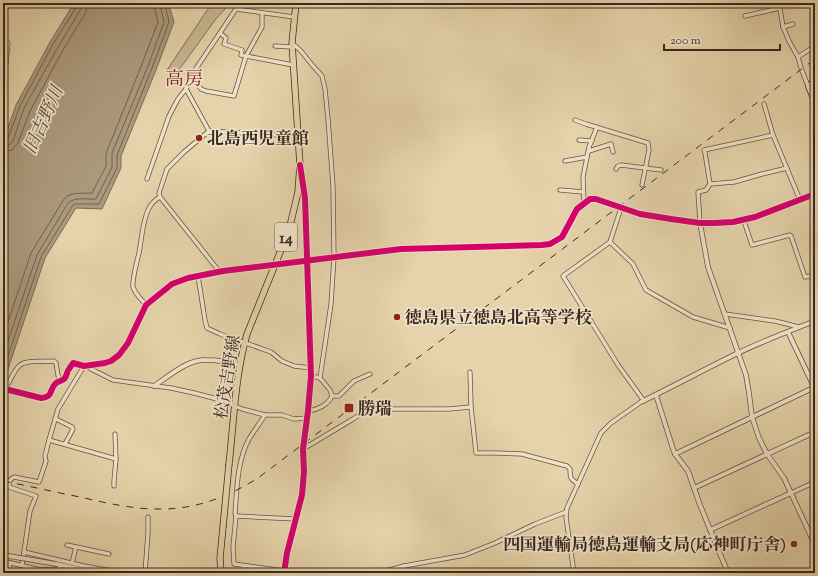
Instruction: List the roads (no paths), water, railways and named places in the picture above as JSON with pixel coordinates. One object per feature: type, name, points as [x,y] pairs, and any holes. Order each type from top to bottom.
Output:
[{"type":"main road","name":"松茂吉野線","points":[[221,573],[220,558],[240,365],[247,334],[289,230],[298,192],[300,165],[292,45],[296,3]]},
{"type":"main road","points":[[815,81],[808,86],[814,97],[815,103]]},
{"type":"street","points":[[779,3],[783,27],[798,57],[808,86]]},
{"type":"street","points":[[745,16],[780,8]]},
{"type":"street","points":[[147,179],[169,116],[178,99],[186,89],[191,76],[236,9],[294,17]]},
{"type":"street","points":[[191,76],[201,89],[234,96],[246,56],[262,27],[262,13]]},
{"type":"street","points":[[783,27],[793,24]]},
{"type":"street","points":[[220,33],[226,38],[224,44],[242,50],[242,55],[293,65]]},
{"type":"street","points":[[3,73],[6,63],[8,43]]},
{"type":"street","points":[[274,46],[292,45],[301,51],[312,66],[322,76],[325,89],[334,217],[334,257],[331,304],[320,378]]},
{"type":"street","points":[[798,57],[815,46]]},
{"type":"street","points":[[186,89],[209,131]]},
{"type":"street","points":[[764,104],[773,135],[800,200]]},
{"type":"street","points":[[575,120],[648,143],[650,150],[642,185]]},
{"type":"street","points":[[584,203],[583,176],[587,157],[597,127]]},
{"type":"street","points":[[219,271],[160,197],[159,193],[167,169],[184,152],[209,131],[298,136]]},
{"type":"street","points":[[773,135],[704,150],[710,184],[706,190],[698,192],[700,223],[708,268],[739,353],[747,380],[752,417],[759,438],[767,454],[784,478],[814,538],[815,545]]},
{"type":"street","points":[[579,140],[592,140]]},
{"type":"street","points":[[589,151],[611,144],[613,152]]},
{"type":"street","points":[[565,161],[587,157]]},
{"type":"street","points":[[265,415],[250,438],[242,460],[237,483],[233,547],[234,564],[284,572],[302,495],[304,472],[303,449],[311,376],[306,198],[300,165]]},
{"type":"street","points":[[616,169],[621,165],[661,170]]},
{"type":"street","points":[[710,184],[734,182],[787,168]]},
{"type":"street","points":[[560,190],[583,192]]},
{"type":"street","points":[[59,381],[56,364],[54,361],[29,362],[23,363],[19,366],[4,389],[41,398],[46,397],[49,396],[56,383],[63,380],[73,363],[85,365],[111,361],[119,355],[128,344],[146,305],[172,284],[188,278],[219,271],[401,250],[550,244],[562,237],[577,209],[590,199],[596,199],[640,214],[700,223],[744,221],[815,194]]},
{"type":"street","points":[[146,305],[135,292],[133,283],[143,226],[147,213],[150,206],[160,197]]},
{"type":"street","points":[[621,208],[610,242],[563,276],[618,365],[643,402]]},
{"type":"street","points":[[744,221],[752,244],[790,235],[805,277],[815,275]]},
{"type":"street","points":[[610,242],[633,264],[646,290],[693,317],[730,328]]},
{"type":"street","points":[[198,276],[207,328],[271,352],[282,361],[294,366],[311,368]]},
{"type":"street","points":[[725,314],[775,321],[799,327]]},
{"type":"street","points":[[574,573],[566,512],[602,434],[611,423],[643,402],[739,353],[815,321]]},
{"type":"street","points":[[675,454],[815,388],[788,332]]},
{"type":"street","points":[[154,386],[181,368],[196,361],[220,361],[240,365]]},
{"type":"street","points":[[85,365],[113,380],[171,388],[208,396],[265,415],[282,415],[294,419],[307,418]]},
{"type":"street","points":[[22,565],[30,511],[36,496],[10,487],[9,481],[14,477],[39,482],[46,461],[45,456],[58,409],[85,365]]},
{"type":"street","points":[[470,372],[476,453],[522,454],[567,466],[570,469],[571,479],[578,484]]},
{"type":"street","points":[[332,396],[339,396],[354,381],[370,374]]},
{"type":"street","points":[[311,376],[320,378],[330,390],[332,396]]},
{"type":"street","points":[[656,395],[675,454],[688,471],[728,573]]},
{"type":"street","points":[[308,411],[317,410],[330,400],[332,396]]},
{"type":"street","points":[[303,449],[378,404],[384,405],[390,409],[472,407]]},
{"type":"street","points":[[56,420],[72,427],[73,429],[65,444]]},
{"type":"street","points":[[694,488],[815,432]]},
{"type":"street","points":[[114,486],[116,459],[115,434]]},
{"type":"street","points":[[49,440],[116,459]]},
{"type":"street","points":[[710,530],[815,482]]},
{"type":"street","points":[[368,573],[465,555],[566,512]]},
{"type":"street","points":[[236,516],[296,519]]},
{"type":"street","points":[[145,573],[148,517]]},
{"type":"street","points":[[67,545],[109,554]]},
{"type":"street","points":[[72,563],[76,547]]},
{"type":"street","points":[[24,552],[112,571],[111,573]]},
{"type":"street","points":[[3,555],[97,573]]},
{"type":"street","points":[[3,561],[32,568],[52,570],[59,569],[59,565]]},
{"type":"street","points":[[8,573],[10,563]]},
{"type":"street","points":[[242,573],[244,566]]},
{"type":"street","points":[[404,566],[406,573]]},
{"type":"water","name":"旧吉野川","points":[[74,3],[171,3],[170,8],[174,22],[121,156],[121,168],[102,209],[76,208],[45,258],[3,384],[3,142],[16,105],[50,42]]},
{"type":"railway","points":[[3,481],[129,507],[148,509],[171,509],[198,505],[247,485],[815,59]]},
{"type":"place","name":"北島西児童館","points":[[199,138]]},
{"type":"place","name":"徳島県立徳島北高等学校","points":[[397,317]]},
{"type":"place","name":"勝瑞","points":[[349,408]]},
{"type":"place","name":"四国運輸局徳島運輸支局(応神町庁舎)","points":[[794,544]]},
{"type":"district","name":"高房","points":[[184,78]]}]
